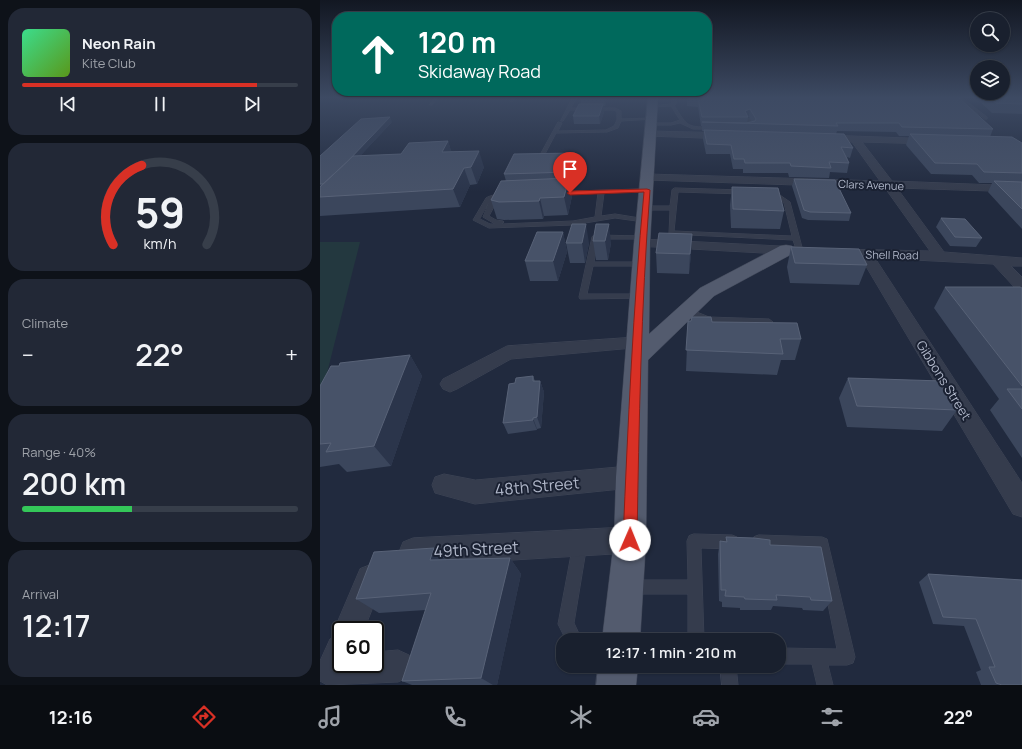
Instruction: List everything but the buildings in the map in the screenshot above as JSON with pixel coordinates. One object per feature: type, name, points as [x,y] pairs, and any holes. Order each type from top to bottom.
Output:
[{"type":"main road","points":[[622,633],[630,540],[631,477],[643,234],[652,129]]},
{"type":"main road","points":[[637,350],[687,311],[707,292],[793,246]]},
{"type":"main road","points":[[616,685],[617,673]]},
{"type":"street","points":[[692,129],[746,133]]},
{"type":"street","points":[[816,138],[942,141]]},
{"type":"street","points":[[855,139],[940,256]]},
{"type":"street","name":"Clars Avenue","points":[[648,177],[681,178],[726,186],[889,186],[1022,190]]},
{"type":"street","name":"Shell Road","points":[[643,234],[793,246],[817,252],[866,255],[940,256],[1022,262]]},
{"type":"street","name":"Gibbons Street","points":[[866,255],[1022,505]]},
{"type":"street","points":[[998,261],[1022,286]]},
{"type":"street","points":[[450,384],[507,352],[637,350]]},
{"type":"street","name":"48th Street","points":[[444,485],[475,492],[631,477]]},
{"type":"street","name":"49th Street","points":[[353,621],[384,554],[630,540]]},
{"type":"street","points":[[384,667],[398,666]]},
{"type":"lane","points":[[543,153],[558,129]]},
{"type":"lane","points":[[556,132],[607,131],[612,129]]},
{"type":"lane","points":[[746,133],[751,129]]},
{"type":"lane","points":[[680,190],[681,178]]},
{"type":"lane","points":[[750,192],[726,186],[675,190],[671,233],[793,246],[787,202],[780,199],[772,187],[765,192]]},
{"type":"lane","points":[[555,193],[647,190]]},
{"type":"lane","points":[[598,219],[601,192]]},
{"type":"lane","points":[[489,198],[508,195]]},
{"type":"lane","points":[[489,198],[476,220],[489,226],[573,223],[615,216],[643,234]]},
{"type":"lane","points":[[489,198],[493,203],[486,217],[495,222],[589,220]]},
{"type":"lane","points":[[590,264],[643,234],[673,208]]},
{"type":"lane","points":[[640,296],[582,297],[595,237],[643,234]]},
{"type":"lane","points":[[687,311],[708,320],[769,322]]},
{"type":"lane","points":[[696,633],[694,541],[822,544],[847,657],[786,656]]},
{"type":"lane","points":[[570,633],[566,624],[581,543]]},
{"type":"lane","points":[[626,587],[695,587]]},
{"type":"lane","points":[[818,656],[825,685]]},
{"type":"lane","points":[[729,673],[730,685]]},
{"type":"shaded area","points":[[320,242],[360,242],[320,401]]},
{"type":"route","points":[[570,193],[647,190],[642,243],[632,447],[630,540]]}]
